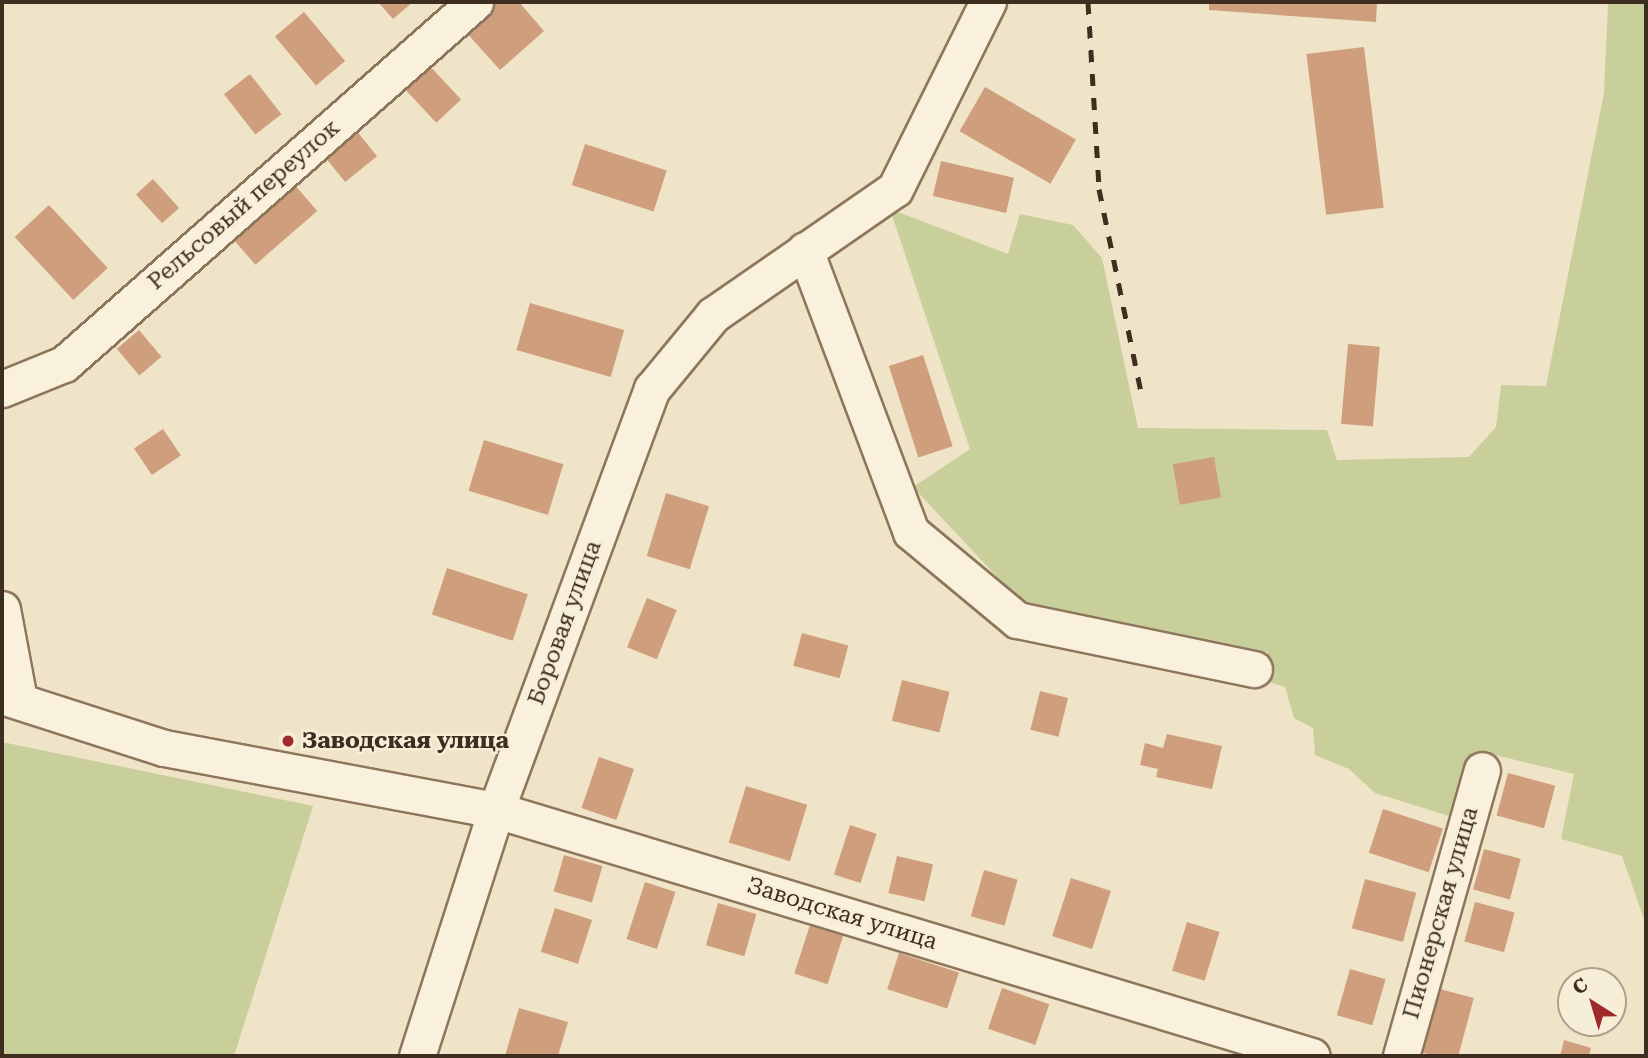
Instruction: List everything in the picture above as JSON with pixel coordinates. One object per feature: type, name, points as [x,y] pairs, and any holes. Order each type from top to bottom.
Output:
[{"type":"street","name":"Рельсовый переулок","points":[[2,388],[64,364],[475,2]]},
{"type":"street","name":"Боровая улица","points":[[417,1056],[496,810],[652,389],[713,315],[895,189],[988,2]]},
{"type":"street","points":[[805,250],[911,531],[1017,620],[1254,669]]},
{"type":"street","points":[[2,608],[10,698]]},
{"type":"street","name":"Заводская улица","points":[[10,698],[164,748],[496,810],[1312,1056]]},
{"type":"street","name":"Пионерская улица","points":[[1401,1056],[1482,770]]},
{"type":"green space","points":[[1608,2],[1646,2],[1646,925],[1622,856],[1561,839],[1574,774],[1478,751],[1449,816],[1375,793],[1349,769],[1315,755],[1313,728],[1294,718],[1285,687],[1265,681],[1268,652],[1029,611],[913,487],[970,449],[890,209],[1008,254],[1020,214],[1073,225],[1102,258],[1138,428],[1327,430],[1337,460],[1469,457],[1496,427],[1501,385],[1546,386],[1604,93]]},
{"type":"green space","points":[[2,742],[313,806],[234,1056],[2,1056]]},
{"type":"building","points":[[378,2],[413,2],[393,19]]},
{"type":"building","points":[[495,2],[519,2],[544,31],[500,70],[464,30]]},
{"type":"building","points":[[1209,2],[1377,2],[1376,22],[1209,10]]},
{"type":"building","points":[[304,12],[345,61],[316,85],[275,36]]},
{"type":"building","points":[[1364,47],[1384,208],[1326,215],[1306,54]]},
{"type":"building","points":[[427,63],[461,100],[436,123],[402,86]]},
{"type":"building","points":[[250,74],[281,114],[255,135],[224,94]]},
{"type":"building","points":[[985,87],[1076,139],[1050,184],[960,131]]},
{"type":"building","points":[[355,129],[377,156],[345,182],[323,155]]},
{"type":"building","points":[[585,144],[667,171],[654,211],[572,185]]},
{"type":"building","points":[[941,161],[1014,178],[1006,213],[933,196]]},
{"type":"building","points":[[153,179],[179,208],[162,223],[136,194]]},
{"type":"building","points":[[293,183],[317,211],[255,265],[231,237]]},
{"type":"building","points":[[49,205],[108,268],[73,300],[15,237]]},
{"type":"building","points":[[530,303],[624,330],[611,377],[516,350]]},
{"type":"building","points":[[139,330],[161,357],[139,375],[117,349]]},
{"type":"building","points":[[1348,344],[1380,347],[1373,426],[1341,424]]},
{"type":"building","points":[[923,355],[953,446],[918,457],[889,366]]},
{"type":"building","points":[[163,429],[181,456],[152,475],[134,449]]},
{"type":"building","points":[[484,440],[563,464],[548,515],[469,491]]},
{"type":"building","points":[[1214,457],[1221,497],[1180,505],[1173,464]]},
{"type":"building","points":[[666,493],[709,506],[690,569],[647,556]]},
{"type":"building","points":[[447,568],[528,594],[513,641],[432,615]]},
{"type":"building","points":[[647,598],[677,610],[657,659],[627,647]]},
{"type":"building","points":[[802,633],[848,645],[840,678],[793,666]]},
{"type":"building","points":[[902,680],[950,692],[939,733],[892,721]]},
{"type":"building","points":[[1040,691],[1068,698],[1058,737],[1030,730]]},
{"type":"building","points":[[1167,734],[1222,746],[1212,789],[1156,777],[1158,769],[1140,765],[1145,743],[1163,748]]},
{"type":"building","points":[[599,757],[634,769],[616,820],[581,808]]},
{"type":"building","points":[[1508,773],[1555,786],[1544,828],[1497,816]]},
{"type":"building","points":[[746,786],[807,805],[790,861],[729,842]]},
{"type":"building","points":[[1383,809],[1443,828],[1429,872],[1369,853]]},
{"type":"building","points":[[850,825],[877,834],[861,883],[834,874]]},
{"type":"building","points":[[1484,849],[1521,859],[1510,899],[1473,890]]},
{"type":"building","points":[[564,855],[602,866],[592,903],[554,892]]},
{"type":"building","points":[[897,856],[933,864],[925,901],[888,893]]},
{"type":"building","points":[[984,870],[1018,880],[1004,926],[971,916]]},
{"type":"building","points":[[1071,878],[1111,891],[1092,949],[1052,936]]},
{"type":"building","points":[[1365,879],[1416,893],[1403,942],[1352,928]]},
{"type":"building","points":[[645,882],[675,892],[657,949],[626,939]]},
{"type":"building","points":[[1475,902],[1515,913],[1504,952],[1464,942]]},
{"type":"building","points":[[718,903],[756,914],[744,956],[706,945]]},
{"type":"building","points":[[555,908],[592,920],[578,964],[541,952]]},
{"type":"building","points":[[1187,922],[1220,932],[1205,981],[1172,971]]},
{"type":"building","points":[[810,925],[843,936],[828,984],[794,974]]},
{"type":"building","points":[[899,953],[959,972],[947,1009],[887,989]]},
{"type":"building","points":[[1350,969],[1386,979],[1372,1025],[1337,1015]]},
{"type":"building","points":[[1002,988],[1049,1004],[1035,1045],[988,1029]]},
{"type":"building","points":[[1440,989],[1474,998],[1458,1056],[1435,1056],[1423,1053]]},
{"type":"building","points":[[519,1008],[568,1022],[558,1056],[505,1056]]},
{"type":"building","points":[[1564,1040],[1591,1048],[1589,1056],[1560,1056]]},
{"type":"railway","points":[[1088,2],[1099,189],[1141,391]]},
{"type":"place","name":"Заводская улица","points":[[288,741]]}]
